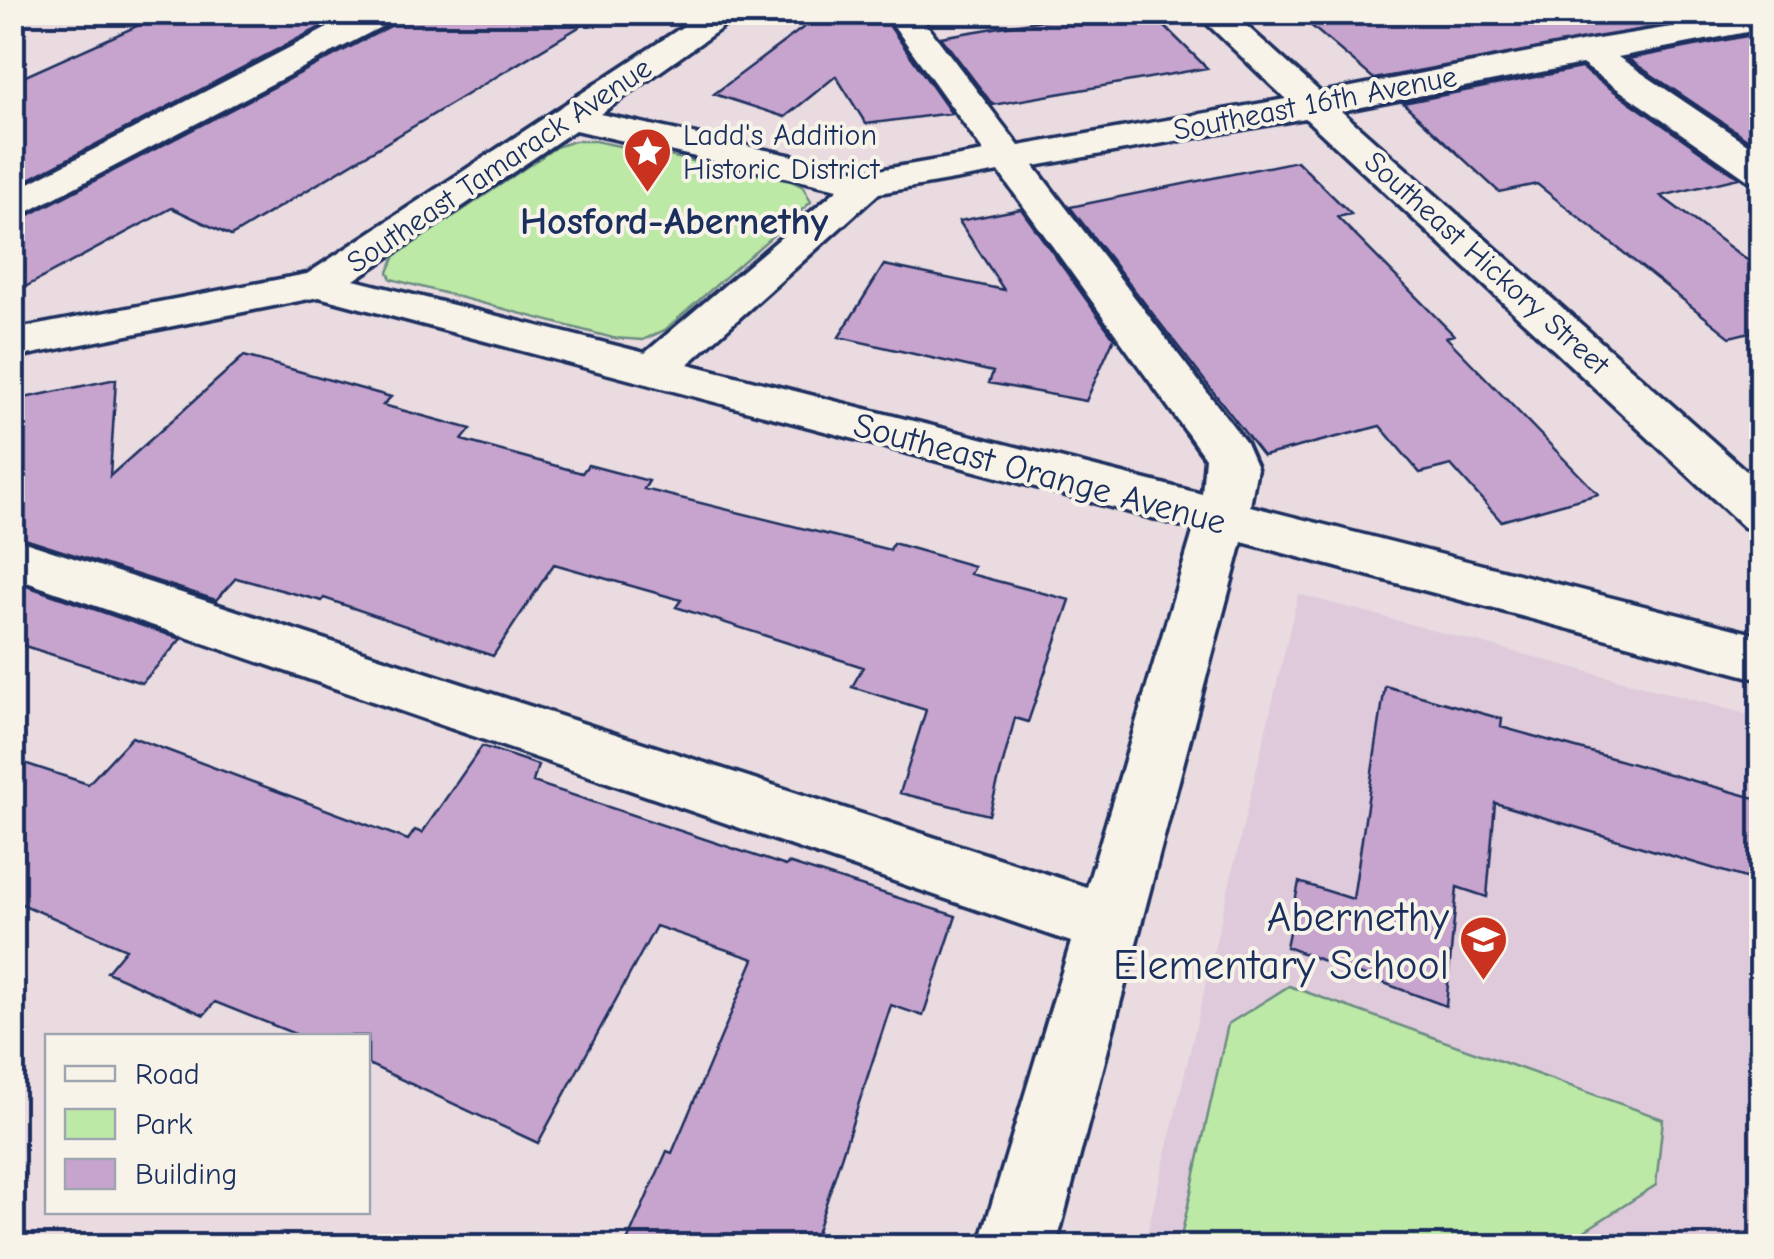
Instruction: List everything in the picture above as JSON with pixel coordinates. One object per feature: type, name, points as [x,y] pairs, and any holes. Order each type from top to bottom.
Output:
[{"type":"street","points":[[12,208],[384,12]]},
{"type":"street","name":"Southeast Tamarack Avenue","points":[[320,284],[728,12]]},
{"type":"street","points":[[900,12],[1229,455],[1232,468],[1222,521],[1111,925],[1018,1246]]},
{"type":"street","name":"Southeast Hickory Street","points":[[1211,12],[1762,514]]},
{"type":"street","points":[[1631,12],[1668,36]]},
{"type":"street","name":"Southeast 16th Avenue","points":[[569,118],[867,184],[1315,105],[1762,19]]},
{"type":"street","points":[[1586,52],[1762,172]]},
{"type":"street","points":[[655,370],[867,184]]},
{"type":"street","points":[[12,344],[320,284]]},
{"type":"street","name":"Southeast Orange Avenue","points":[[320,284],[1762,658]]},
{"type":"street","points":[[12,557],[1111,925]]},
{"type":"shaded area","name":"Abernethy Elementary School","points":[[1298,594],[1761,718],[1761,1246],[1144,1246]]},
{"type":"green space","points":[[575,141],[595,141],[791,181],[803,187],[811,202],[665,330],[643,340],[613,338],[391,279],[388,272],[395,256],[556,147]]},
{"type":"green space","points":[[1289,986],[1663,1119],[1656,1185],[1561,1246],[1179,1246],[1228,1024]]},
{"type":"building","points":[[168,12],[349,12],[12,188],[12,82]]},
{"type":"building","points":[[404,12],[604,12],[231,236],[172,208],[12,294],[12,224],[398,22]]},
{"type":"building","points":[[824,12],[855,12],[886,21],[951,113],[866,124],[836,76],[785,117],[714,94]]},
{"type":"building","points":[[1091,12],[1150,12],[1207,68],[993,105],[941,37]]},
{"type":"building","points":[[1295,12],[1736,12],[1374,79]]},
{"type":"building","points":[[1762,33],[1762,149],[1628,59]]},
{"type":"building","points":[[1581,68],[1739,178],[1661,196],[1762,271],[1762,329],[1730,337],[1537,184],[1499,192],[1403,103]]},
{"type":"building","points":[[1297,161],[1351,214],[1337,217],[1454,335],[1446,337],[1598,494],[1501,521],[1451,465],[1420,473],[1380,426],[1263,456],[1070,207]]},
{"type":"building","points":[[1021,209],[1114,338],[1086,401],[989,383],[993,372],[839,337],[884,265],[1004,290],[959,221]]},
{"type":"building","points":[[244,356],[391,397],[383,405],[471,429],[462,440],[582,473],[588,465],[649,481],[644,489],[890,550],[893,543],[974,566],[970,574],[1070,600],[1028,722],[1015,718],[989,815],[900,793],[926,710],[852,687],[863,667],[676,607],[681,600],[554,564],[493,656],[324,598],[322,601],[236,578],[216,600],[12,535],[12,486],[24,398],[116,379],[110,476]]},
{"type":"building","points":[[12,581],[181,639],[142,683],[12,642]]},
{"type":"building","points":[[1385,686],[1502,719],[1501,727],[1762,800],[1762,883],[1495,803],[1487,897],[1457,887],[1446,1006],[1286,947],[1299,882],[1353,899]]},
{"type":"building","points":[[132,737],[408,840],[415,830],[422,833],[482,746],[538,765],[533,782],[786,866],[788,863],[956,916],[923,1016],[891,1005],[812,1246],[625,1246],[667,1151],[672,1153],[754,959],[656,926],[538,1143],[370,1065],[370,1034],[295,1034],[215,1002],[204,1015],[107,972],[126,949],[12,900],[12,759],[88,784]]},
{"type":"place","name":"Ladd's Addition Historic District","points":[[648,194]]},
{"type":"place","name":"Abernethy Elementary School","points":[[1484,982]]},
{"type":"district","name":"Hosford-Abernethy","points":[[674,221]]}]
